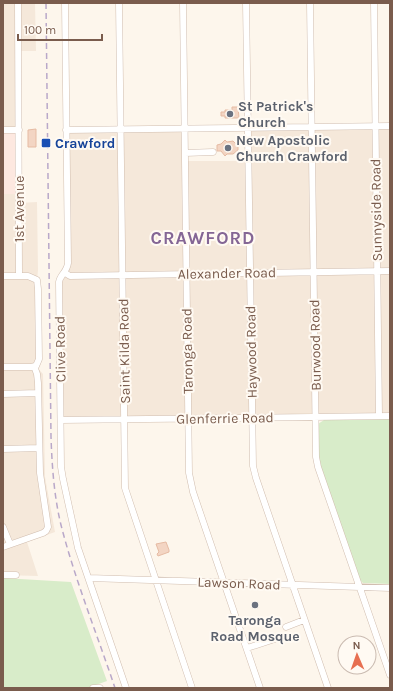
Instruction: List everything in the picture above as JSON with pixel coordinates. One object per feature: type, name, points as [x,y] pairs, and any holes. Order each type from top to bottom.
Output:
[{"type":"street","name":"1st Avenue","points":[[18,3],[19,276]]},
{"type":"street","name":"Clive Road","points":[[65,3],[68,263],[65,273],[59,282],[63,479],[78,548],[126,688]]},
{"type":"street","name":"Saint Kilda Road","points":[[119,3],[125,491],[192,688]]},
{"type":"street","name":"Taronga Road","points":[[183,3],[190,481],[260,688]]},
{"type":"street","name":"Haywood Road","points":[[246,3],[254,474],[328,688]]},
{"type":"street","name":"Burwood Road","points":[[310,3],[315,417],[317,462],[390,675]]},
{"type":"street","name":"Sunnyside Road","points":[[374,3],[379,416]]},
{"type":"street","points":[[66,130],[390,126]]},
{"type":"street","points":[[3,130],[19,130]]},
{"type":"street","points":[[185,153],[213,152]]},
{"type":"street","name":"Alexander Road","points":[[65,273],[70,276],[390,271]]},
{"type":"street","points":[[3,276],[33,277],[37,280],[39,359],[38,363],[34,366],[25,368],[3,367]]},
{"type":"street","points":[[3,547],[43,533],[48,527],[40,473],[37,374],[34,366]]},
{"type":"street","points":[[3,394],[38,393]]},
{"type":"street","name":"Glenferrie Road","points":[[61,420],[390,416]]},
{"type":"street","points":[[3,449],[39,448]]},
{"type":"street","points":[[3,527],[10,544]]},
{"type":"street","points":[[3,575],[16,575]]},
{"type":"street","name":"Lawson Road","points":[[89,578],[390,588]]},
{"type":"street","points":[[286,627],[304,620]]},
{"type":"street","points":[[247,648],[275,639]]},
{"type":"street","points":[[93,688],[100,688]]},
{"type":"shaded area","points":[[3,3],[35,3],[36,51],[18,51],[19,130],[3,130]]},
{"type":"shaded area","points":[[390,126],[390,416],[60,420],[59,283],[66,272],[66,130],[184,128],[185,161],[248,161],[248,128]]},
{"type":"shaded area","points":[[3,130],[19,130],[19,194],[3,194]]},
{"type":"shaded area","points":[[3,194],[19,194],[19,203],[37,202],[39,359],[36,366],[43,374],[45,477],[55,532],[27,542],[38,576],[3,575]]},
{"type":"green space","points":[[390,419],[390,584],[363,583],[360,580],[320,465],[318,424],[324,420]]},
{"type":"green space","points":[[3,578],[71,582],[107,681],[87,688],[3,688]]},
{"type":"building","name":"St Patrick's Church","points":[[232,107],[238,107],[239,118],[225,118],[225,116],[221,116],[221,112],[225,112],[225,110],[232,110]]},
{"type":"building","points":[[36,129],[36,147],[28,147],[28,130]]},
{"type":"building","name":"New Apostolic Church Crawford","points":[[225,140],[227,142],[233,141],[238,146],[238,150],[233,154],[227,154],[225,156],[221,151],[217,151],[217,145],[221,144]]},
{"type":"building","points":[[166,542],[169,552],[158,556],[157,554],[159,552],[156,544]]},
{"type":"railway","points":[[46,3],[51,437],[54,481],[61,525],[79,587],[115,688]]},
{"type":"place","name":"St Patrick's Church","points":[[230,114]]},
{"type":"place","name":"Crawford","points":[[46,143]]},
{"type":"place","name":"New Apostolic Church Crawford","points":[[228,148]]},
{"type":"place","name":"Taronga Road Mosque","points":[[255,605]]},
{"type":"district","name":"CRAWFORD","points":[[203,238]]}]
